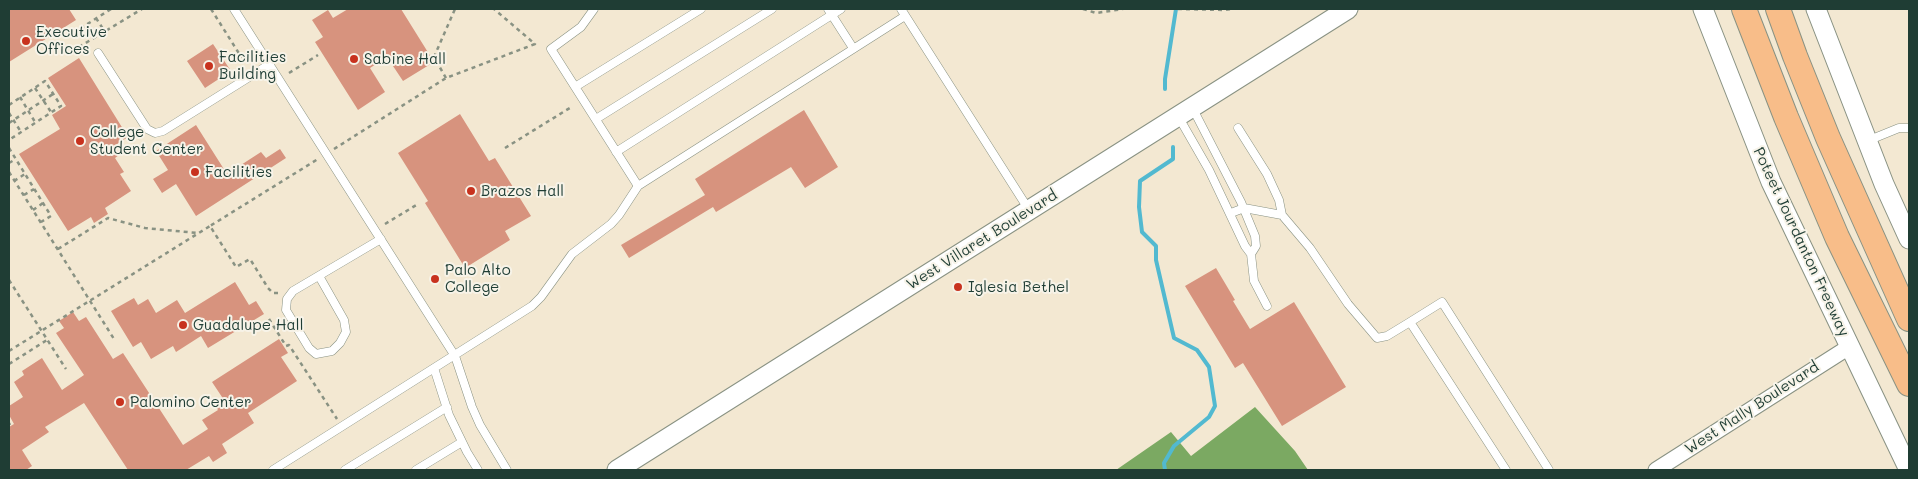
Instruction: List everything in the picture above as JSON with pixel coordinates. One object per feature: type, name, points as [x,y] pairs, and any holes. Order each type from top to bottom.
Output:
[{"type":"main road","points":[[1744,9],[1786,116],[1837,237],[1909,384]]},
{"type":"main road","points":[[1778,9],[1828,138],[1909,319]]},
{"type":"street","name":"West Villaret Boulevard","points":[[617,470],[1348,9]]},
{"type":"street","name":"Poteet Jourdanton Freeway","points":[[1703,9],[1771,182],[1909,470]]},
{"type":"street","points":[[1816,9],[1884,184],[1909,239]]},
{"type":"street","name":"West Mally Boulevard","points":[[1656,470],[1849,347]]},
{"type":"lane","points":[[234,9],[455,356],[480,425],[507,470]]},
{"type":"lane","points":[[594,9],[581,27],[551,49],[638,186]]},
{"type":"lane","points":[[575,87],[701,9]]},
{"type":"lane","points":[[596,119],[772,9]]},
{"type":"lane","points":[[616,152],[830,12],[841,9]]},
{"type":"lane","points":[[830,12],[853,48]]},
{"type":"lane","points":[[273,470],[532,306],[541,297],[572,254],[611,224],[619,215],[638,186],[853,48],[903,12],[1029,210]]},
{"type":"lane","points":[[98,53],[147,129],[155,133],[163,131],[270,64]]},
{"type":"lane","points":[[1185,112],[1244,208],[1256,236],[1256,246],[1251,254]]},
{"type":"lane","points":[[1185,112],[1245,246],[1251,254],[1254,281],[1267,306]]},
{"type":"lane","points":[[1238,128],[1267,174],[1279,200],[1282,215],[1310,248],[1348,304],[1378,338],[1387,336],[1442,302],[1549,470]]},
{"type":"lane","points":[[1867,141],[1899,128],[1909,128]]},
{"type":"lane","points":[[1231,213],[1244,208],[1282,215]]},
{"type":"lane","points":[[319,276],[344,320],[346,332],[340,343],[332,351],[316,354],[309,348],[286,310],[287,299],[293,291],[381,239]]},
{"type":"lane","points":[[1410,322],[1506,470]]},
{"type":"lane","points":[[434,368],[447,407],[462,442],[478,470]]},
{"type":"lane","points":[[345,470],[447,407]]},
{"type":"lane","points":[[416,470],[462,442]]},
{"type":"path","points":[[67,36],[111,9]]},
{"type":"path","points":[[79,47],[142,9]]},
{"type":"path","points":[[211,9],[240,56],[256,64],[261,70]]},
{"type":"path","points":[[446,78],[434,57],[455,9]]},
{"type":"path","points":[[9,351],[446,78],[535,44],[494,9]]},
{"type":"path","points":[[1083,9],[1096,13],[1124,9]]},
{"type":"path","points":[[1180,9],[1231,9]]},
{"type":"path","points":[[96,18],[105,32]]},
{"type":"path","points":[[289,72],[318,55]]},
{"type":"path","points":[[9,105],[45,81],[61,106],[9,140]]},
{"type":"path","points":[[35,88],[51,112]]},
{"type":"path","points":[[9,123],[53,94]]},
{"type":"path","points":[[20,97],[35,122]]},
{"type":"path","points":[[505,148],[573,106]]},
{"type":"path","points":[[9,113],[21,132]]},
{"type":"path","points":[[9,148],[51,216],[41,222]]},
{"type":"path","points":[[9,163],[16,159]]},
{"type":"path","points":[[9,172],[114,339]]},
{"type":"path","points":[[14,181],[25,174]]},
{"type":"path","points":[[24,195],[34,189]]},
{"type":"path","points":[[33,210],[43,204]]},
{"type":"path","points":[[385,224],[418,204]]},
{"type":"path","points":[[58,249],[108,218],[145,228],[198,234]]},
{"type":"path","points":[[210,226],[236,267],[250,259],[272,294],[280,292]]},
{"type":"path","points":[[9,280],[66,369]]},
{"type":"path","points":[[269,319],[286,346],[289,345],[342,427]]},
{"type":"path","points":[[9,364],[47,340]]},
{"type":"green space","points":[[1255,407],[1295,451],[1308,470],[1116,470],[1171,432],[1191,456]]},
{"type":"building","name":"Executive Offices","points":[[9,9],[69,9],[76,20],[9,62]]},
{"type":"building","name":"Sabine Hall","points":[[348,9],[401,9],[434,62],[403,81],[387,57],[370,68],[385,92],[358,110],[315,42],[323,37],[312,20],[328,10],[333,18]]},
{"type":"building","name":"Facilities Building","points":[[213,44],[231,71],[205,88],[187,61]]},
{"type":"building","name":"College Student Center","points":[[79,58],[128,137],[114,146],[119,155],[115,158],[124,172],[120,174],[131,191],[105,208],[108,214],[94,223],[91,217],[68,231],[19,154],[60,129],[52,115],[66,106],[48,78]]},
{"type":"building","points":[[804,110],[838,167],[805,188],[791,167],[716,212],[713,207],[629,258],[621,245],[705,195],[695,179]]},
{"type":"building","name":"Brazos Hall","points":[[460,114],[489,161],[495,158],[531,216],[505,231],[510,240],[465,268],[425,203],[428,201],[398,153]]},
{"type":"building","name":"Facilities","points":[[196,125],[227,174],[261,152],[266,158],[280,149],[286,158],[196,216],[176,184],[162,193],[153,179],[168,170],[156,151]]},
{"type":"building","points":[[1216,268],[1250,329],[1294,302],[1346,387],[1282,426],[1243,363],[1235,368],[1185,286]]},
{"type":"building","name":"Guadalupe Hall","points":[[235,282],[249,305],[256,301],[264,314],[208,348],[201,336],[176,352],[173,346],[151,359],[141,342],[133,347],[111,311],[134,298],[138,305],[148,299],[156,313],[177,300],[185,313]]},
{"type":"building","points":[[73,312],[79,321],[86,317],[113,359],[123,353],[183,445],[208,429],[202,420],[218,410],[213,403],[222,397],[212,382],[279,339],[288,353],[281,357],[297,381],[248,413],[254,423],[222,444],[227,453],[213,462],[209,456],[186,470],[128,470],[84,403],[45,427],[49,432],[22,450],[32,466],[26,470],[9,470],[9,427],[14,424],[9,415],[9,406],[23,397],[14,382],[24,375],[22,371],[42,358],[62,390],[84,375],[56,333],[64,328],[59,321]]},
{"type":"waterway","points":[[1165,89],[1176,9]]},
{"type":"waterway","points":[[1165,470],[1164,463],[1174,446],[1209,417],[1215,406],[1209,367],[1197,350],[1174,338],[1156,260],[1156,246],[1142,232],[1139,207],[1140,181],[1173,159],[1173,147]]},
{"type":"place","name":"Executive Offices","points":[[26,41]]},
{"type":"place","name":"Sabine Hall","points":[[354,59]]},
{"type":"place","name":"Facilities Building","points":[[209,66]]},
{"type":"place","name":"College Student Center","points":[[80,141]]},
{"type":"place","name":"Facilities","points":[[195,172]]},
{"type":"place","name":"Brazos Hall","points":[[471,191]]},
{"type":"place","name":"Palo Alto College","points":[[435,279]]},
{"type":"place","name":"Iglesia Bethel","points":[[958,287]]},
{"type":"place","name":"Guadalupe Hall","points":[[183,325]]},
{"type":"place","name":"Palomino Center","points":[[120,402]]}]
